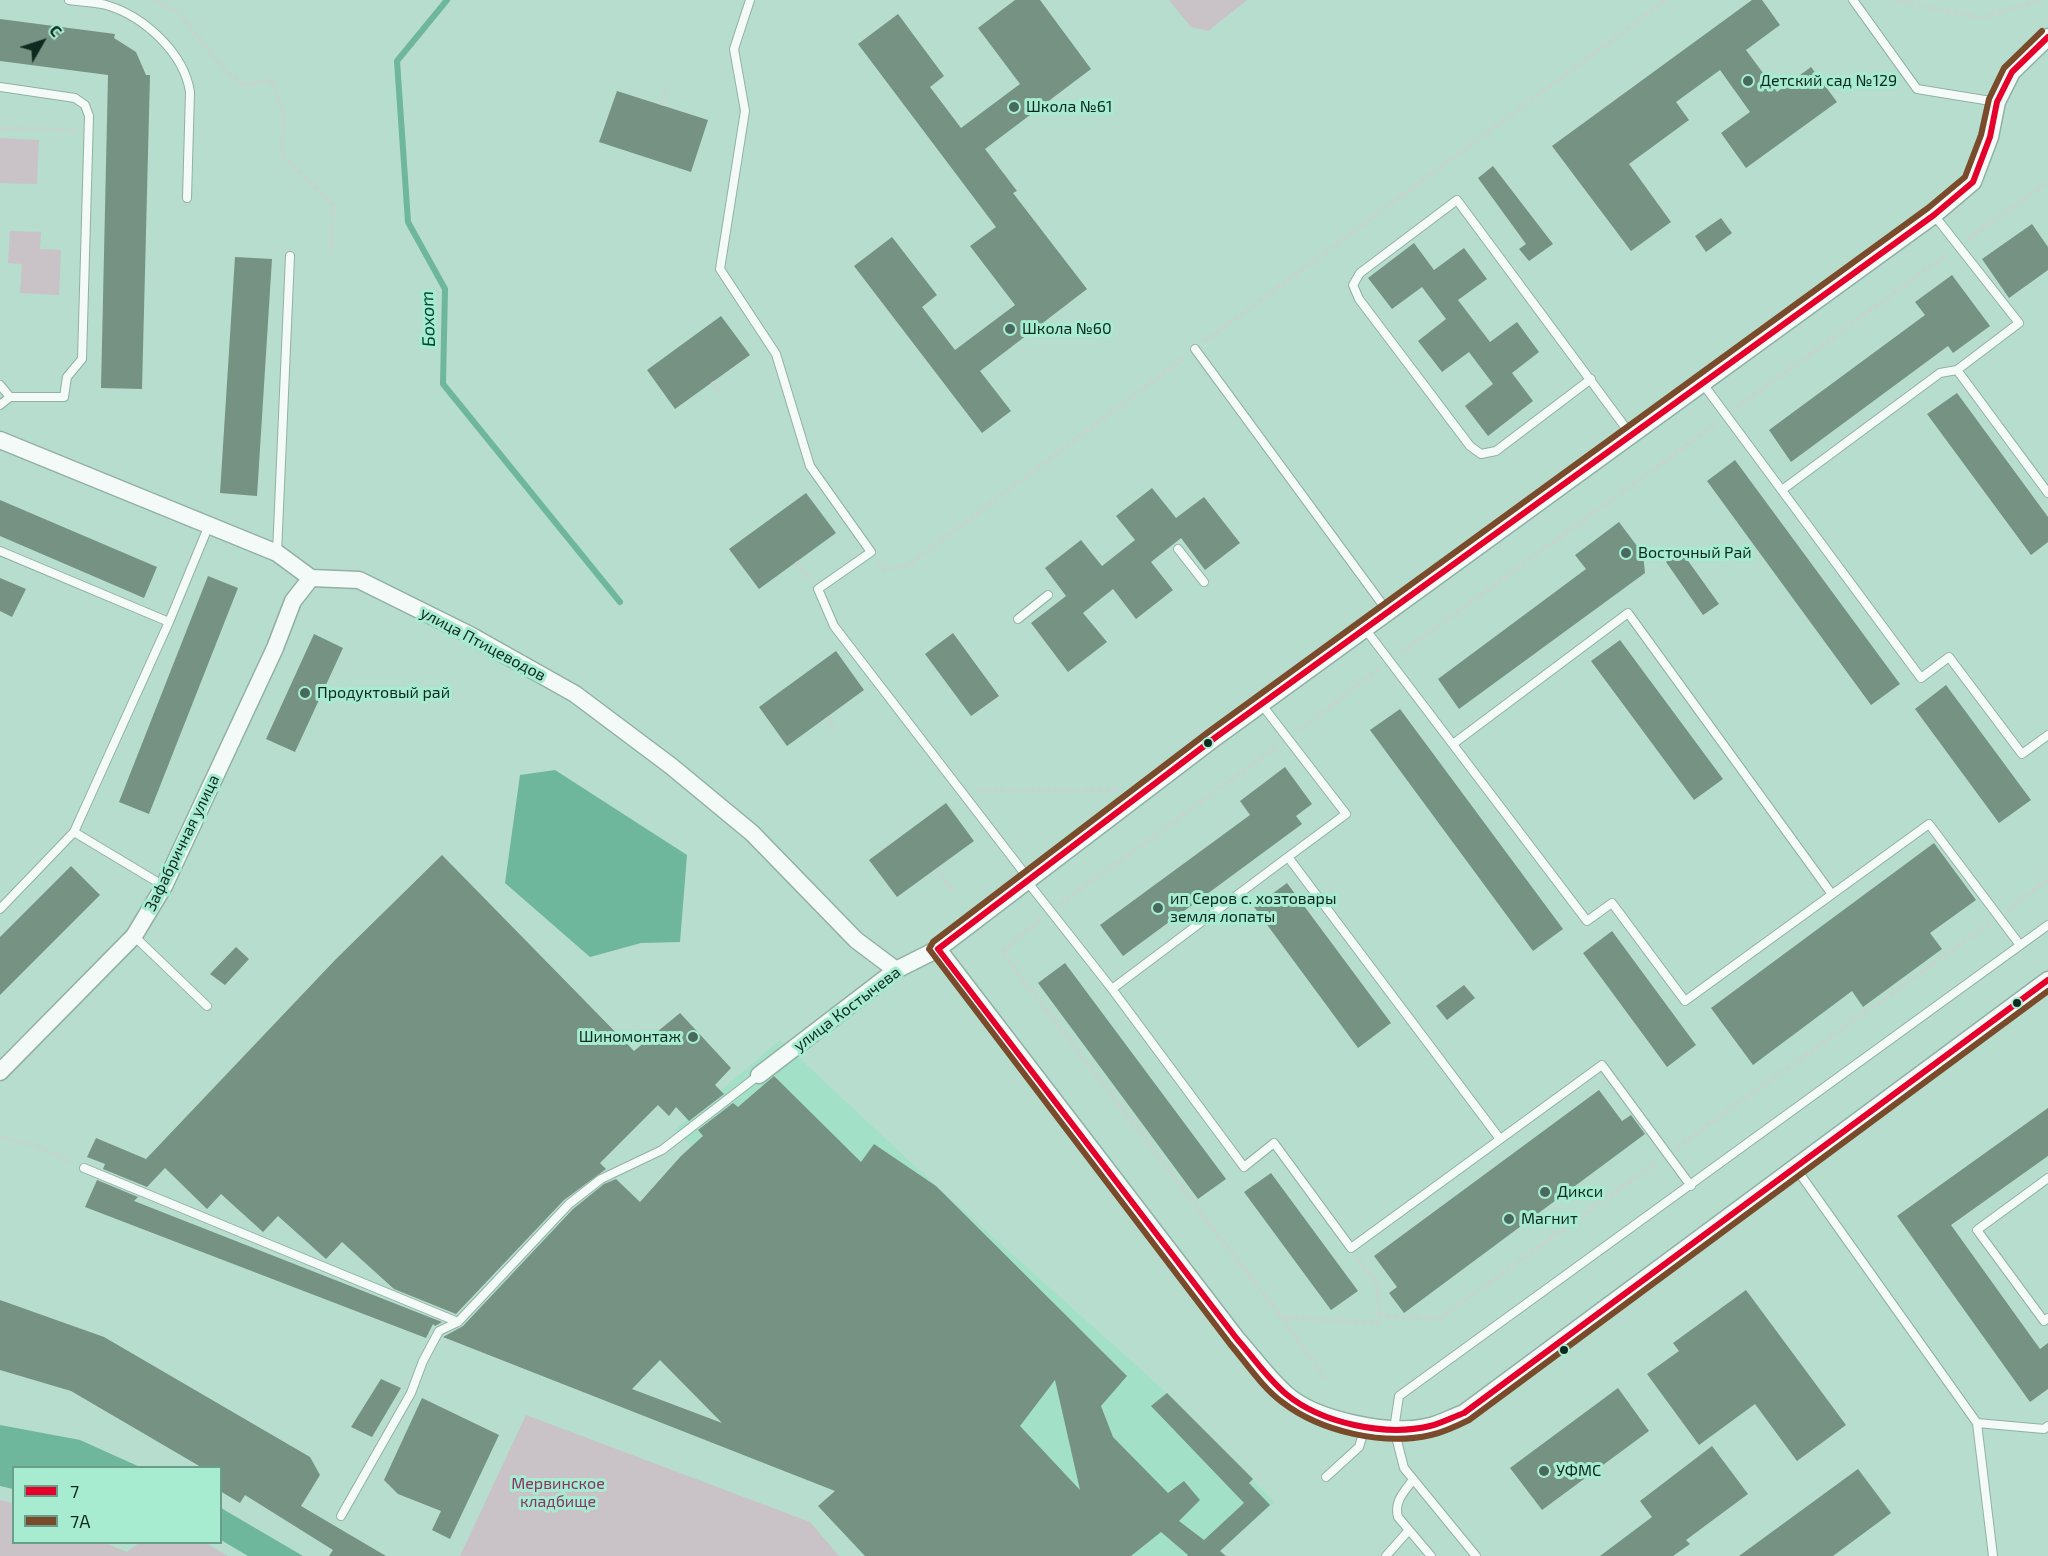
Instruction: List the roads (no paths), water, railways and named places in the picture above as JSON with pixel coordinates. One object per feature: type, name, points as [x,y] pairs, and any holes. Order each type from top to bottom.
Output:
[{"type":"street","name":"улица Костычева","points":[[759,1075],[896,970],[938,949],[1027,878],[1145,790],[1934,215],[1973,182],[1990,137],[1998,102],[2012,72],[2048,37]]},
{"type":"street","points":[[0,440],[277,553],[311,578]]},
{"type":"street","name":"Зафабричная улица","points":[[0,1072],[134,936],[164,886],[275,648],[292,601],[311,578]]},
{"type":"street","name":"улица Птицеводов","points":[[311,578],[359,580],[470,635],[575,694],[671,766],[752,833],[856,940],[896,970]]},
{"type":"street","points":[[938,949],[1237,1339],[1287,1394],[1311,1410],[1337,1419],[1394,1429],[1426,1427],[1464,1413],[2048,980]]},
{"type":"lane","points":[[69,0],[106,5],[133,17],[164,42],[179,60],[188,77],[190,92],[187,198]]},
{"type":"lane","points":[[750,0],[734,49],[745,111],[720,269],[776,354],[810,466],[871,552],[818,589],[834,626],[1112,989],[1244,1167],[1274,1143],[1351,1248],[1602,1065],[1691,1186]]},
{"type":"lane","points":[[1853,0],[1917,89],[1998,102]]},
{"type":"lane","points":[[0,87],[75,98],[85,105],[88,130],[82,359],[68,377],[64,397],[10,397],[0,405]]},
{"type":"lane","points":[[1591,379],[1496,451],[1481,454],[1470,446],[1359,299],[1353,285],[1360,273],[1457,200],[1591,379],[1631,435]]},
{"type":"lane","points":[[1782,490],[1940,374],[1957,370],[2019,322],[1934,215]]},
{"type":"lane","points":[[277,553],[290,256]]},
{"type":"lane","points":[[1195,349],[1389,614]]},
{"type":"lane","points":[[1957,370],[2048,493]]},
{"type":"lane","points":[[1704,384],[1921,678],[1950,657],[2022,754],[2048,735]]},
{"type":"lane","points":[[0,385],[10,397]]},
{"type":"lane","points":[[0,909],[74,832],[169,621],[209,525]]},
{"type":"lane","points":[[1178,549],[1204,582]]},
{"type":"lane","points":[[0,551],[169,621]]},
{"type":"lane","points":[[1018,619],[1048,595]]},
{"type":"lane","points":[[1453,744],[1628,613],[1831,893]]},
{"type":"lane","points":[[1366,630],[1587,921],[1612,903],[1684,1001],[1929,824],[2020,945]]},
{"type":"lane","points":[[1112,989],[1346,814],[1262,705]]},
{"type":"lane","points":[[74,832],[164,886]]},
{"type":"lane","points":[[1288,857],[1500,1138]]},
{"type":"lane","points":[[1476,1556],[1412,1481],[1404,1468],[1394,1429],[1399,1396],[2048,925]]},
{"type":"lane","points":[[134,936],[207,1006]]},
{"type":"lane","points":[[341,1516],[411,1393],[423,1361],[439,1331],[458,1322],[569,1204],[601,1179],[662,1150],[759,1075]]},
{"type":"lane","points":[[1795,1167],[1977,1423],[1993,1556]]},
{"type":"lane","points":[[84,1168],[458,1322]]},
{"type":"lane","points":[[2048,1178],[1977,1230],[2044,1320],[2048,1318]]},
{"type":"lane","points":[[1977,1423],[2047,1428]]},
{"type":"lane","points":[[1326,1477],[1359,1447],[1366,1424]]},
{"type":"lane","points":[[1412,1481],[1397,1502],[1398,1517],[1431,1556]]},
{"type":"lane","points":[[1386,1556],[1409,1530]]},
{"type":"waterway","name":"Бохот","points":[[447,0],[397,61],[408,222],[445,289],[443,384],[620,602]]},
{"type":"place","name":"Детский сад №129","points":[[1748,81]]},
{"type":"place","name":"Школа №61","points":[[1014,107]]},
{"type":"place","name":"Школа №60","points":[[1010,329]]},
{"type":"place","name":"Восточный Рай","points":[[1626,553]]},
{"type":"place","name":"Продуктовый рай","points":[[305,693]]},
{"type":"place","name":"ип Серов с. хозтовары земля лопаты","points":[[1158,908]]},
{"type":"place","name":"Шиномонтаж","points":[[693,1037]]},
{"type":"place","name":"Дикси","points":[[1545,1192]]},
{"type":"place","name":"Магнит","points":[[1509,1219]]},
{"type":"place","name":"УФМС","points":[[1544,1471]]},
{"type":"park label","name":"Мервинское кладбище","points":[[558,1493]]}]
